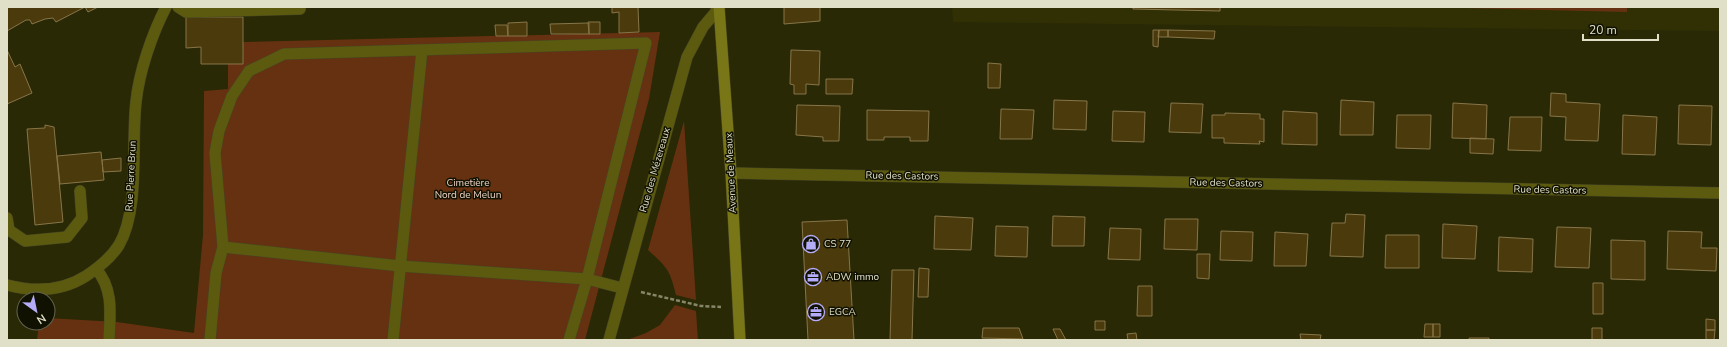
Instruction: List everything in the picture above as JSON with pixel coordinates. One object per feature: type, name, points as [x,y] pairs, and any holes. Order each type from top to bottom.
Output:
[{"type":"main road","name":"Avenue de Meaux","points":[[718,8],[731,173],[740,340]]},
{"type":"street","name":"Rue Pierre Brun","points":[[7,285],[39,291],[80,280],[96,269],[118,246],[126,231],[130,210],[136,100],[147,55],[166,7]]},
{"type":"street","points":[[178,7],[186,12],[300,9]]},
{"type":"street","name":"Rue des Mézereaux","points":[[609,340],[622,288],[687,57],[703,28],[718,8]]},
{"type":"street","points":[[210,340],[216,273],[223,247],[215,153],[218,131],[232,96],[249,71],[284,54],[646,43],[587,279],[569,340]]},
{"type":"street","points":[[393,340],[422,50]]},
{"type":"street","name":"Rue des Castors","points":[[731,173],[1720,193]]},
{"type":"street","points":[[7,218],[9,230],[25,241],[67,237],[82,218],[80,192]]},
{"type":"street","points":[[223,247],[400,266],[587,279],[622,288]]},
{"type":"street","points":[[96,269],[103,277],[111,303],[109,340]]},
{"type":"path","points":[[622,288],[701,306],[737,306]]},
{"type":"shaded area","points":[[952,7],[1720,7],[1720,31],[953,22]]},
{"type":"green space","points":[[1423,7],[1627,7],[1627,12]]},
{"type":"green space","name":"Cimetière Nord de Melun","points":[[660,32],[649,99],[585,340],[37,340],[38,331],[56,331],[56,318],[117,322],[194,333],[203,235],[204,91],[228,89],[228,64],[243,63],[243,42]]},
{"type":"green space","points":[[684,121],[696,300],[676,295],[670,274],[664,265],[648,250]]},
{"type":"green space","points":[[675,305],[696,311],[698,340],[627,340],[646,333],[660,325]]},
{"type":"building","points":[[7,7],[85,7],[56,22],[53,18],[45,19],[32,24],[30,20],[26,20],[7,31]]},
{"type":"building","points":[[85,7],[98,7],[88,12]]},
{"type":"building","points":[[612,7],[638,7],[639,32],[619,33],[619,12],[612,13]]},
{"type":"building","points":[[784,7],[820,7],[820,21],[784,24]]},
{"type":"building","points":[[1133,7],[1220,7],[1220,11],[1133,9]]},
{"type":"building","points":[[186,17],[243,17],[243,64],[201,64],[201,47],[186,48]]},
{"type":"building","points":[[527,22],[527,36],[508,36],[508,23]]},
{"type":"building","points":[[588,22],[600,22],[600,34],[589,34]]},
{"type":"building","points":[[589,23],[589,34],[551,34],[550,24]]},
{"type":"building","points":[[495,25],[507,25],[508,36],[496,36]]},
{"type":"building","points":[[1153,30],[1159,30],[1158,47],[1153,46]]},
{"type":"building","points":[[1159,30],[1168,30],[1168,37],[1158,37]]},
{"type":"building","points":[[1168,30],[1215,31],[1214,39],[1168,37]]},
{"type":"building","points":[[7,50],[15,67],[20,64],[32,93],[7,104]]},
{"type":"building","points":[[791,50],[820,51],[819,85],[806,84],[806,94],[794,94],[794,85],[790,84]]},
{"type":"building","points":[[988,63],[1001,64],[1000,88],[988,88]]},
{"type":"building","points":[[826,79],[853,79],[852,94],[826,94]]},
{"type":"building","points":[[1551,93],[1566,94],[1566,102],[1600,104],[1598,141],[1565,140],[1566,117],[1550,116]]},
{"type":"building","points":[[1054,100],[1087,101],[1086,130],[1053,129]]},
{"type":"building","points":[[1341,100],[1374,102],[1373,135],[1340,135]]},
{"type":"building","points":[[1171,103],[1203,104],[1201,133],[1169,132]]},
{"type":"building","points":[[1453,103],[1487,105],[1486,139],[1452,138]]},
{"type":"building","points":[[797,105],[840,106],[839,141],[823,141],[823,137],[796,135]]},
{"type":"building","points":[[1679,105],[1712,106],[1711,145],[1678,144]]},
{"type":"building","points":[[1001,109],[1034,110],[1032,139],[1000,139]]},
{"type":"building","points":[[867,110],[929,111],[928,141],[910,141],[910,137],[884,137],[884,140],[867,140]]},
{"type":"building","points":[[1113,111],[1145,112],[1144,142],[1112,141]]},
{"type":"building","points":[[1283,111],[1317,113],[1317,145],[1282,144]]},
{"type":"building","points":[[1225,113],[1260,114],[1260,119],[1264,119],[1264,142],[1259,141],[1260,144],[1224,143],[1224,138],[1212,138],[1212,115],[1225,115]]},
{"type":"building","points":[[1397,115],[1431,115],[1430,149],[1396,148]]},
{"type":"building","points":[[1623,115],[1657,117],[1655,155],[1622,154]]},
{"type":"building","points":[[1510,117],[1542,117],[1541,151],[1508,150]]},
{"type":"building","points":[[45,125],[54,127],[63,222],[35,225],[27,129],[45,128]]},
{"type":"building","points":[[1470,138],[1494,139],[1493,154],[1470,153]]},
{"type":"building","points":[[101,152],[104,180],[60,184],[57,156]]},
{"type":"building","points":[[121,158],[121,171],[103,172],[102,160]]},
{"type":"building","points":[[1346,214],[1365,215],[1363,257],[1330,256],[1332,223],[1345,223]]},
{"type":"building","points":[[935,216],[973,218],[971,250],[934,249]]},
{"type":"building","points":[[1053,216],[1085,217],[1084,246],[1052,246]]},
{"type":"building","points":[[1165,219],[1198,219],[1197,250],[1164,249]]},
{"type":"building","points":[[847,220],[854,340],[808,340],[802,222]]},
{"type":"building","points":[[1443,224],[1477,226],[1475,259],[1442,258]]},
{"type":"building","points":[[996,226],[1028,227],[1027,257],[995,256]]},
{"type":"building","points":[[1557,227],[1591,228],[1589,268],[1555,267]]},
{"type":"building","points":[[1110,228],[1141,229],[1140,260],[1108,259]]},
{"type":"building","points":[[1221,231],[1253,232],[1252,261],[1220,260]]},
{"type":"building","points":[[1668,231],[1702,232],[1701,248],[1717,248],[1716,271],[1667,269]]},
{"type":"building","points":[[1275,232],[1308,234],[1306,266],[1274,266]]},
{"type":"building","points":[[1386,235],[1419,235],[1419,268],[1385,268]]},
{"type":"building","points":[[1499,237],[1533,239],[1532,272],[1498,271]]},
{"type":"building","points":[[1611,240],[1645,241],[1645,280],[1611,279]]},
{"type":"building","points":[[1197,254],[1210,254],[1209,279],[1197,278]]},
{"type":"building","points":[[919,268],[929,269],[928,297],[918,297]]},
{"type":"building","points":[[892,270],[914,270],[912,340],[890,340]]},
{"type":"building","points":[[1593,283],[1603,283],[1603,314],[1593,314]]},
{"type":"building","points":[[1138,286],[1152,286],[1152,316],[1137,316]]},
{"type":"building","points":[[1706,319],[1715,320],[1715,330],[1706,330]]},
{"type":"building","points":[[1095,321],[1105,321],[1105,330],[1095,330]]},
{"type":"building","points":[[1425,324],[1433,324],[1433,337],[1424,337]]},
{"type":"building","points":[[1433,324],[1440,324],[1440,337],[1433,337]]},
{"type":"building","points":[[983,328],[1019,328],[1023,339],[982,338]]},
{"type":"building","points":[[1592,328],[1602,328],[1602,340],[1592,340]]},
{"type":"building","points":[[1053,329],[1060,329],[1066,340],[1058,340]]},
{"type":"building","points":[[1706,330],[1715,330],[1714,340],[1706,340]]},
{"type":"building","points":[[1136,333],[1137,340],[1128,340],[1127,334]]},
{"type":"building","points":[[1300,334],[1321,335],[1320,340],[1301,340]]},
{"type":"building","points":[[1469,338],[1489,338],[1489,340],[1469,340]]},
{"type":"place","name":"CS 77","points":[[811,244]]},
{"type":"place","name":"ADW immo","points":[[813,277]]},
{"type":"place","name":"EGCA","points":[[816,312]]}]
